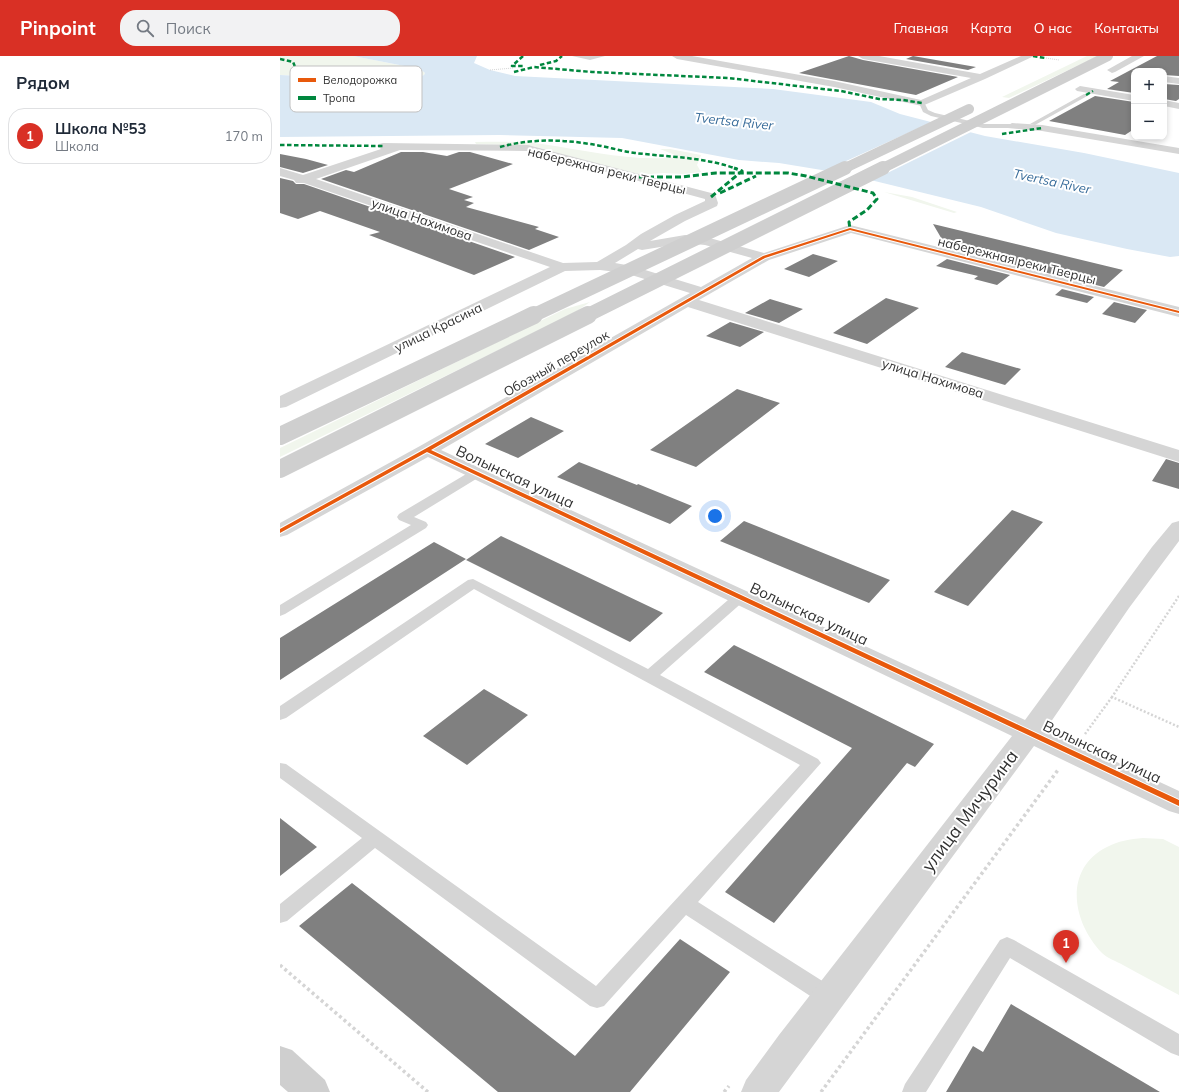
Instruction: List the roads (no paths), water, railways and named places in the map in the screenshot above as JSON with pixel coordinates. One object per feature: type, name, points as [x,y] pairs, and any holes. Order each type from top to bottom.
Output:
[{"type":"main road","points":[[1044,73],[1080,56]]},
{"type":"main road","points":[[280,469],[1108,56]]},
{"type":"main road","points":[[280,436],[979,104]]},
{"type":"main road","points":[[280,1062],[313,1092]]},
{"type":"street","points":[[677,56],[834,84],[922,103],[1029,56]]},
{"type":"street","points":[[863,56],[982,77]]},
{"type":"street","points":[[1126,73],[1112,70],[1139,56]]},
{"type":"street","points":[[1167,79],[1179,81]]},
{"type":"street","points":[[1083,92],[1131,98]]},
{"type":"street","points":[[1167,104],[1179,106]]},
{"type":"street","points":[[1012,126],[1038,126],[1179,151]]},
{"type":"street","name":"набережная реки Тверцы","points":[[383,146],[528,148],[711,197],[712,203],[673,222],[646,237],[631,248]]},
{"type":"street","points":[[286,185],[400,146]]},
{"type":"street","name":"улица Нахимова","points":[[280,172],[305,179],[562,267]]},
{"type":"street","name":"набережная реки Тверцы","points":[[850,229],[1179,312]]},
{"type":"street","name":"Обозный переулок","points":[[280,530],[427,450],[764,257],[850,229]]},
{"type":"street","points":[[600,266],[631,248],[663,241],[685,239],[706,241],[764,257]]},
{"type":"street","name":"улица Красина","points":[[281,401],[562,267],[600,266],[627,269],[702,292]]},
{"type":"street","name":"улица Нахимова","points":[[686,301],[1179,456]]},
{"type":"street","name":"Волынская улица","points":[[427,450],[1179,803]]},
{"type":"street","name":"улица Мичурина","points":[[758,1092],[828,996],[1030,733],[1155,557],[1179,527]]},
{"type":"lane","points":[[575,56],[590,58],[602,56]]},
{"type":"lane","points":[[1023,119],[1038,126],[1083,92]]},
{"type":"lane","points":[[922,103],[925,111],[933,115],[983,126],[1012,126]]},
{"type":"lane","points":[[280,611],[421,525],[404,517],[477,473]]},
{"type":"lane","points":[[280,714],[473,583],[812,763],[597,999],[280,769]]},
{"type":"lane","points":[[649,676],[740,597]]},
{"type":"lane","points":[[280,915],[375,838]]},
{"type":"lane","points":[[684,903],[828,996]]},
{"type":"lane","points":[[913,1092],[1007,946],[1179,1046]]},
{"type":"water","name":"Tvertsa River","points":[[353,56],[477,56],[474,63],[490,70],[515,76],[773,89],[871,102],[900,114],[985,136],[1084,153],[1179,173],[1179,256],[1170,257],[1127,249],[1056,233],[981,207],[846,174],[779,163],[739,160],[622,138],[500,135],[280,137],[280,75],[290,75],[290,112],[422,112],[422,76],[425,73],[422,71],[422,66],[405,66]]},
{"type":"place","name":"Школа №53","points":[[1066,963]]}]
